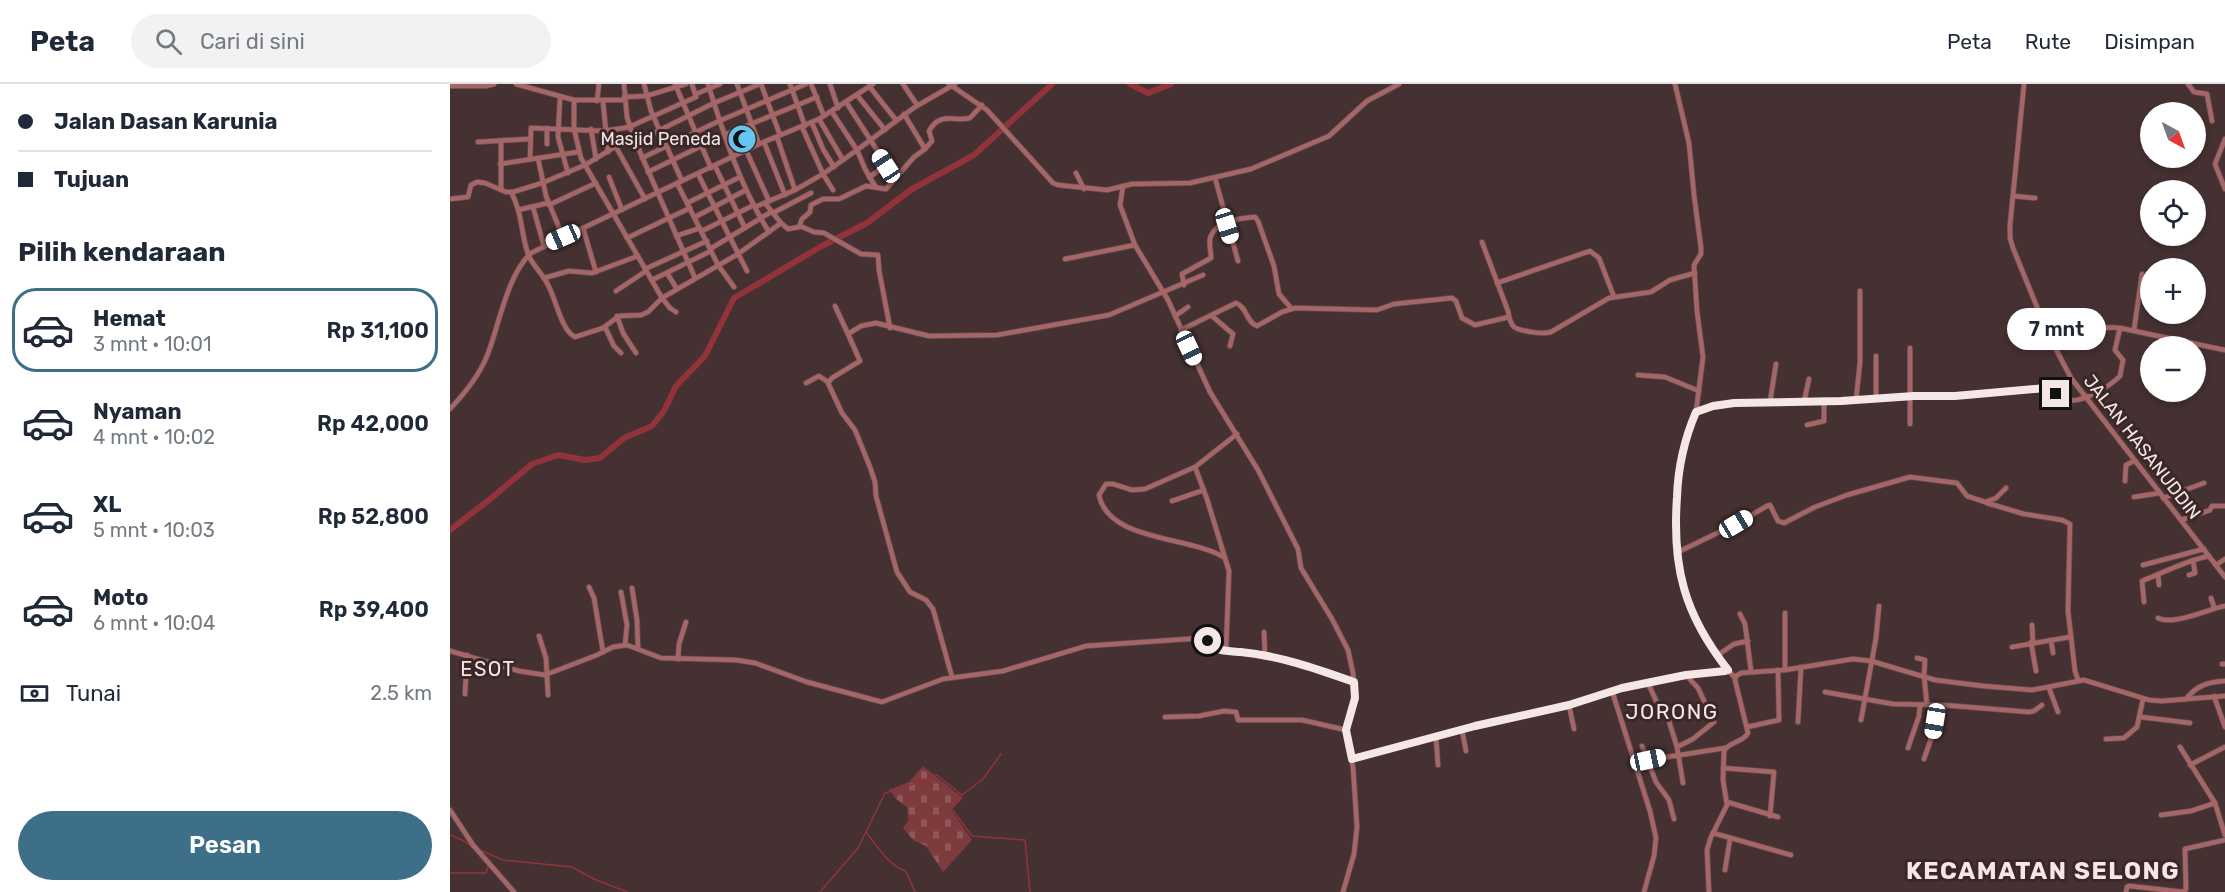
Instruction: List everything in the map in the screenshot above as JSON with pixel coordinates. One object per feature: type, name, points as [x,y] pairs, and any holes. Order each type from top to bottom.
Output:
[{"type":"street","points":[[450,86],[494,84]]},
{"type":"street","points":[[516,84],[560,98],[600,101],[646,96],[686,84]]},
{"type":"street","points":[[599,84],[608,152]]},
{"type":"street","points":[[624,84],[624,99],[633,136],[695,278]]},
{"type":"street","points":[[644,84],[653,115],[674,160],[688,206],[718,265],[734,287]]},
{"type":"street","points":[[692,84],[696,94]]},
{"type":"street","points":[[530,159],[531,128],[604,131],[630,127],[696,97],[696,94],[708,86],[720,84]]},
{"type":"street","points":[[737,84],[752,125],[785,195]]},
{"type":"street","points":[[636,142],[714,103],[760,84],[795,190]]},
{"type":"street","points":[[642,158],[790,87],[806,84]]},
{"type":"street","points":[[811,84],[822,118],[843,160]]},
{"type":"street","points":[[830,84],[838,108]]},
{"type":"street","points":[[903,84],[917,105]]},
{"type":"street","points":[[676,236],[722,222],[738,213],[795,190],[834,167],[917,105],[952,85],[982,105],[1053,183],[1084,189],[1107,190],[1123,186],[1178,184],[1215,178],[1260,166],[1329,136],[1367,101],[1399,84]]},
{"type":"street","points":[[1648,760],[1725,748],[1746,737],[1747,727],[1735,678],[1694,616],[1679,574],[1676,553],[1675,523],[1680,461],[1696,412],[1703,357],[1694,265],[1701,254],[1701,248],[1689,143],[1675,84]]},
{"type":"street","name":"JALAN HASANUDDIN","points":[[2024,84],[2010,232],[2011,243],[2051,340],[2067,372],[2225,577]]},
{"type":"street","points":[[2188,84],[2194,92],[2207,94],[2212,121]]},
{"type":"street","points":[[450,409],[470,387],[483,364],[517,273],[529,256],[544,246],[746,150],[812,123],[871,85],[897,120]]},
{"type":"street","points":[[676,86],[702,147],[745,228]]},
{"type":"street","points":[[708,86],[740,177],[769,231]]},
{"type":"street","points":[[790,87],[823,174],[833,190]]},
{"type":"street","points":[[857,95],[885,130]]},
{"type":"street","points":[[648,172],[724,135],[816,97]]},
{"type":"street","points":[[560,98],[558,129],[561,153],[568,172]]},
{"type":"street","points":[[574,100],[574,129],[578,152],[662,298],[676,312]]},
{"type":"street","points":[[846,102],[895,178]]},
{"type":"street","points":[[800,226],[802,219],[812,210],[811,205],[816,202],[838,199],[866,186],[886,189],[916,155],[932,141],[929,131],[935,123],[950,117],[970,118],[982,105]]},
{"type":"street","points":[[832,112],[857,150],[869,177],[877,188]]},
{"type":"street","points":[[904,114],[925,149]]},
{"type":"street","points":[[812,123],[834,167]]},
{"type":"street","points":[[547,128],[547,144]]},
{"type":"street","points":[[591,129],[596,159]]},
{"type":"street","points":[[450,200],[468,197],[472,184],[477,182],[511,192],[542,183],[585,165],[633,136]]},
{"type":"street","points":[[478,142],[530,139]]},
{"type":"street","points":[[2225,139],[2215,164],[2225,189]]},
{"type":"street","points":[[501,142],[501,190]]},
{"type":"street","points":[[616,147],[645,199]]},
{"type":"street","points":[[746,150],[772,213],[788,229],[800,226],[826,234],[861,254],[878,255],[878,269],[890,328]]},
{"type":"street","points":[[500,164],[578,152]]},
{"type":"street","points":[[538,158],[542,183],[563,237]]},
{"type":"street","points":[[869,177],[886,166]]},
{"type":"street","points":[[1076,173],[1084,189]]},
{"type":"street","points":[[698,174],[747,270]]},
{"type":"street","points":[[609,177],[622,210]]},
{"type":"street","points":[[627,238],[668,219],[708,193],[740,177]]},
{"type":"street","points":[[1215,178],[1238,261]]},
{"type":"street","points":[[518,210],[549,204],[596,183]]},
{"type":"street","points":[[1123,186],[1120,205],[1135,245],[1164,294],[1210,392],[1258,471],[1298,549],[1301,568],[1345,642],[1354,682],[1355,698],[1346,730],[1352,759],[1357,834],[1343,892]]},
{"type":"street","points":[[695,218],[746,190]]},
{"type":"street","points":[[511,192],[518,210],[529,256],[544,278],[559,314],[573,337],[605,327],[617,316],[645,314],[662,298],[738,254],[781,223]]},
{"type":"street","points":[[652,280],[689,263],[745,228],[811,193]]},
{"type":"street","points":[[2013,196],[2035,198]]},
{"type":"street","points":[[533,207],[544,246]]},
{"type":"street","points":[[1184,285],[1182,274],[1210,259],[1212,234],[1216,229],[1236,220],[1257,219],[1275,270],[1279,294],[1291,309]]},
{"type":"street","points":[[583,228],[596,272]]},
{"type":"street","points":[[616,291],[646,270],[707,242]]},
{"type":"street","points":[[1482,242],[1512,325],[1518,330],[1548,333],[1602,301],[1651,292],[1670,280],[1695,273]]},
{"type":"street","points":[[1065,259],[1135,245]]},
{"type":"street","points":[[1497,283],[1590,251],[1599,258],[1614,297]]},
{"type":"street","points":[[544,278],[569,271],[596,272],[638,256]]},
{"type":"street","points":[[667,273],[676,289]]},
{"type":"street","points":[[848,334],[861,326],[878,323],[890,328],[942,337],[990,336],[1104,317],[1164,294],[1203,275]]},
{"type":"street","points":[[2134,330],[2140,288]]},
{"type":"street","points":[[1856,400],[1860,362],[1860,291]]},
{"type":"street","points":[[1181,330],[1238,303],[1252,324],[1257,326],[1291,309],[1307,307],[1377,310],[1394,304],[1452,298],[1456,301],[1462,318],[1475,325],[1509,316]]},
{"type":"street","points":[[828,382],[860,361],[835,306]]},
{"type":"street","points":[[1175,316],[1188,307]]},
{"type":"street","points":[[617,316],[623,333],[636,353]]},
{"type":"street","points":[[1212,316],[1233,333],[1230,346]]},
{"type":"street","points":[[2082,320],[2090,328],[2120,327],[2225,350]]},
{"type":"street","points":[[605,327],[621,353]]},
{"type":"street","points":[[1696,412],[1725,404],[1824,402],[1910,396],[1964,396],[2049,388],[2067,399],[2084,397],[2102,389],[2120,376],[2123,360],[2115,350],[2120,327]]},
{"type":"street","points":[[1910,348],[1910,424]]},
{"type":"street","points":[[1876,356],[1876,399]]},
{"type":"street","points":[[1770,402],[1776,364]]},
{"type":"street","points":[[1638,375],[1665,377],[1699,391]]},
{"type":"street","points":[[806,383],[819,376],[828,382],[843,417],[854,429],[875,482],[876,496],[897,572],[910,592],[926,600],[933,609],[952,677]]},
{"type":"street","points":[[1804,402],[1809,379]]},
{"type":"street","points":[[1808,425],[1824,421],[1824,402]]},
{"type":"street","points":[[1225,558],[1201,546],[1154,537],[1120,523],[1107,512],[1099,499],[1099,493],[1106,484],[1141,490],[1195,467],[1237,434]]},
{"type":"street","points":[[2125,481],[2126,465],[2133,459]]},
{"type":"street","points":[[1195,467],[1229,571],[1226,651]]},
{"type":"street","points":[[1676,553],[1767,506],[1770,506],[1778,521],[1784,523],[1815,507],[1847,495],[1910,477],[1957,483],[1967,496],[2024,514],[2062,520],[2070,524],[2068,611],[2078,680]]},
{"type":"street","points":[[2134,496],[2162,496],[2204,483]]},
{"type":"street","points":[[1985,502],[1996,498],[2006,488]]},
{"type":"street","points":[[1172,501],[1204,490]]},
{"type":"street","points":[[2181,520],[2210,510],[2212,506],[2223,506],[2225,514]]},
{"type":"street","points":[[2143,565],[2204,549]]},
{"type":"street","points":[[2144,602],[2142,581],[2175,566],[2209,556]]},
{"type":"street","points":[[2216,565],[2225,559]]},
{"type":"street","points":[[2189,575],[2195,573],[2193,560]]},
{"type":"street","points":[[2158,575],[2160,585]]},
{"type":"street","points":[[589,587],[594,598],[603,652]]},
{"type":"street","points":[[632,588],[638,620],[638,649]]},
{"type":"street","points":[[621,592],[627,625],[626,645]]},
{"type":"street","points":[[2211,598],[2214,608]]},
{"type":"street","points":[[1861,720],[1879,606]]},
{"type":"street","points":[[2158,618],[2171,621],[2225,606]]},
{"type":"street","points":[[1785,613],[1785,670]]},
{"type":"street","points":[[1740,614],[1745,624],[1752,671]]},
{"type":"street","points":[[678,659],[679,644],[686,622]]},
{"type":"street","points":[[2032,625],[2036,671]]},
{"type":"street","points":[[1264,632],[1265,655]]},
{"type":"street","points":[[539,636],[545,652],[548,695]]},
{"type":"street","points":[[2012,646],[2070,637]]},
{"type":"street","points":[[450,651],[519,671],[547,674],[613,647],[626,645],[655,657],[736,660],[755,663],[807,682],[879,702],[952,677],[1003,671],[1092,645],[1142,644],[1202,638],[1206,639],[1212,648],[1294,661],[1354,682]]},
{"type":"street","points":[[1718,655],[1734,644],[1748,640]]},
{"type":"street","points":[[2051,640],[2053,653]]},
{"type":"street","points":[[465,694],[467,655]]},
{"type":"street","points":[[1917,658],[1925,660],[1927,705]]},
{"type":"street","points":[[1735,678],[1739,674],[1752,671],[1785,670],[1849,659],[1872,661],[1945,682],[2028,690],[2049,688],[2078,680],[2144,699],[2162,701],[2225,696]]},
{"type":"street","points":[[1798,722],[1801,667]]},
{"type":"street","points":[[1352,759],[1569,705],[1648,682],[1728,670]]},
{"type":"street","points":[[1747,727],[1779,720],[1778,670]]},
{"type":"street","points":[[1677,747],[1693,739],[1714,722],[1698,688],[1686,675]]},
{"type":"street","points":[[2186,699],[2193,690],[2201,685],[2225,681]]},
{"type":"street","points":[[1648,682],[1663,716],[1668,718],[1677,747],[1683,783]]},
{"type":"street","points":[[2049,688],[2058,712]]},
{"type":"street","points":[[1612,691],[1650,811],[1656,838],[1654,856],[1644,892]]},
{"type":"street","points":[[1825,692],[1886,704],[2009,709],[2029,712],[2042,705]]},
{"type":"street","points":[[2214,696],[2225,727]]},
{"type":"street","points":[[2052,699],[2059,697]]},
{"type":"street","points":[[2106,739],[2124,738],[2130,735],[2139,725],[2144,699]]},
{"type":"street","points":[[1569,705],[1574,729]]},
{"type":"street","points":[[1924,759],[1932,736],[1937,705]]},
{"type":"street","points":[[1908,748],[1920,706]]},
{"type":"street","points":[[1165,717],[1199,716],[1229,711],[1236,712],[1238,720],[1302,720],[1346,730]]},
{"type":"street","points":[[2141,717],[2190,723]]},
{"type":"street","points":[[1462,730],[1466,751]]},
{"type":"street","points":[[1436,737],[1438,765]]},
{"type":"street","points":[[1642,746],[1656,782],[1669,800],[1674,819]]},
{"type":"street","points":[[2180,747],[2215,803],[2225,835]]},
{"type":"street","points":[[2190,765],[2225,747]]},
{"type":"street","points":[[1709,892],[1706,856],[1713,833],[1725,812],[1727,802],[1723,768],[1725,748]]},
{"type":"street","points":[[1723,768],[1774,772],[1770,816]]},
{"type":"street","points":[[1727,802],[1778,818]]},
{"type":"street","points":[[2161,814],[2191,810],[2215,803]]},
{"type":"street","points":[[450,810],[470,842],[514,892]]},
{"type":"street","points":[[1713,833],[1791,855]]},
{"type":"street","points":[[1725,870],[1730,839]]},
{"type":"street","points":[[2126,892],[2129,886],[2185,891],[2185,849],[2225,840]]},
{"type":"green space","points":[[923,766],[963,798],[951,810],[972,840],[943,872],[926,846],[914,841],[903,828],[908,821],[907,807],[889,790],[909,782]]},
{"type":"waterway","points":[[450,530],[532,464],[558,455],[585,460],[600,458],[624,438],[652,426],[664,411],[676,386],[705,356],[734,298],[820,247],[867,223],[912,189],[974,155],[1052,84]]},
{"type":"waterway","points":[[1130,84],[1148,93],[1171,84]]},
{"type":"waterway","points":[[820,892],[858,848],[885,793],[937,775],[962,795],[983,779],[1001,754]]},
{"type":"waterway","points":[[962,795],[951,808],[972,836],[1025,840],[1030,892]]},
{"type":"waterway","points":[[866,832],[894,865],[906,871],[915,892]]},
{"type":"waterway","points":[[450,835],[471,846]]},
{"type":"waterway","points":[[480,850],[503,860],[572,867],[594,879],[627,892]]},
{"type":"waterway","points":[[450,873],[486,873],[488,867]]},
{"type":"place","name":"Masjid Peneda","points":[[742,139]]},
{"type":"district","name":"ESOT","points":[[488,669]]},
{"type":"district","name":"JORONG","points":[[1672,711]]},
{"type":"district","name":"KECAMATAN SELONG","points":[[2043,871]]},
{"type":"route","points":[[1208,641],[1212,648],[1294,661],[1354,682],[1355,698],[1346,730],[1352,759],[1475,726],[1569,705],[1622,688],[1686,675],[1725,671],[1728,670],[1704,634],[1688,602],[1679,574],[1676,553],[1678,471],[1696,412],[1703,408],[1734,403],[1955,396],[2046,388],[2056,394]]}]
